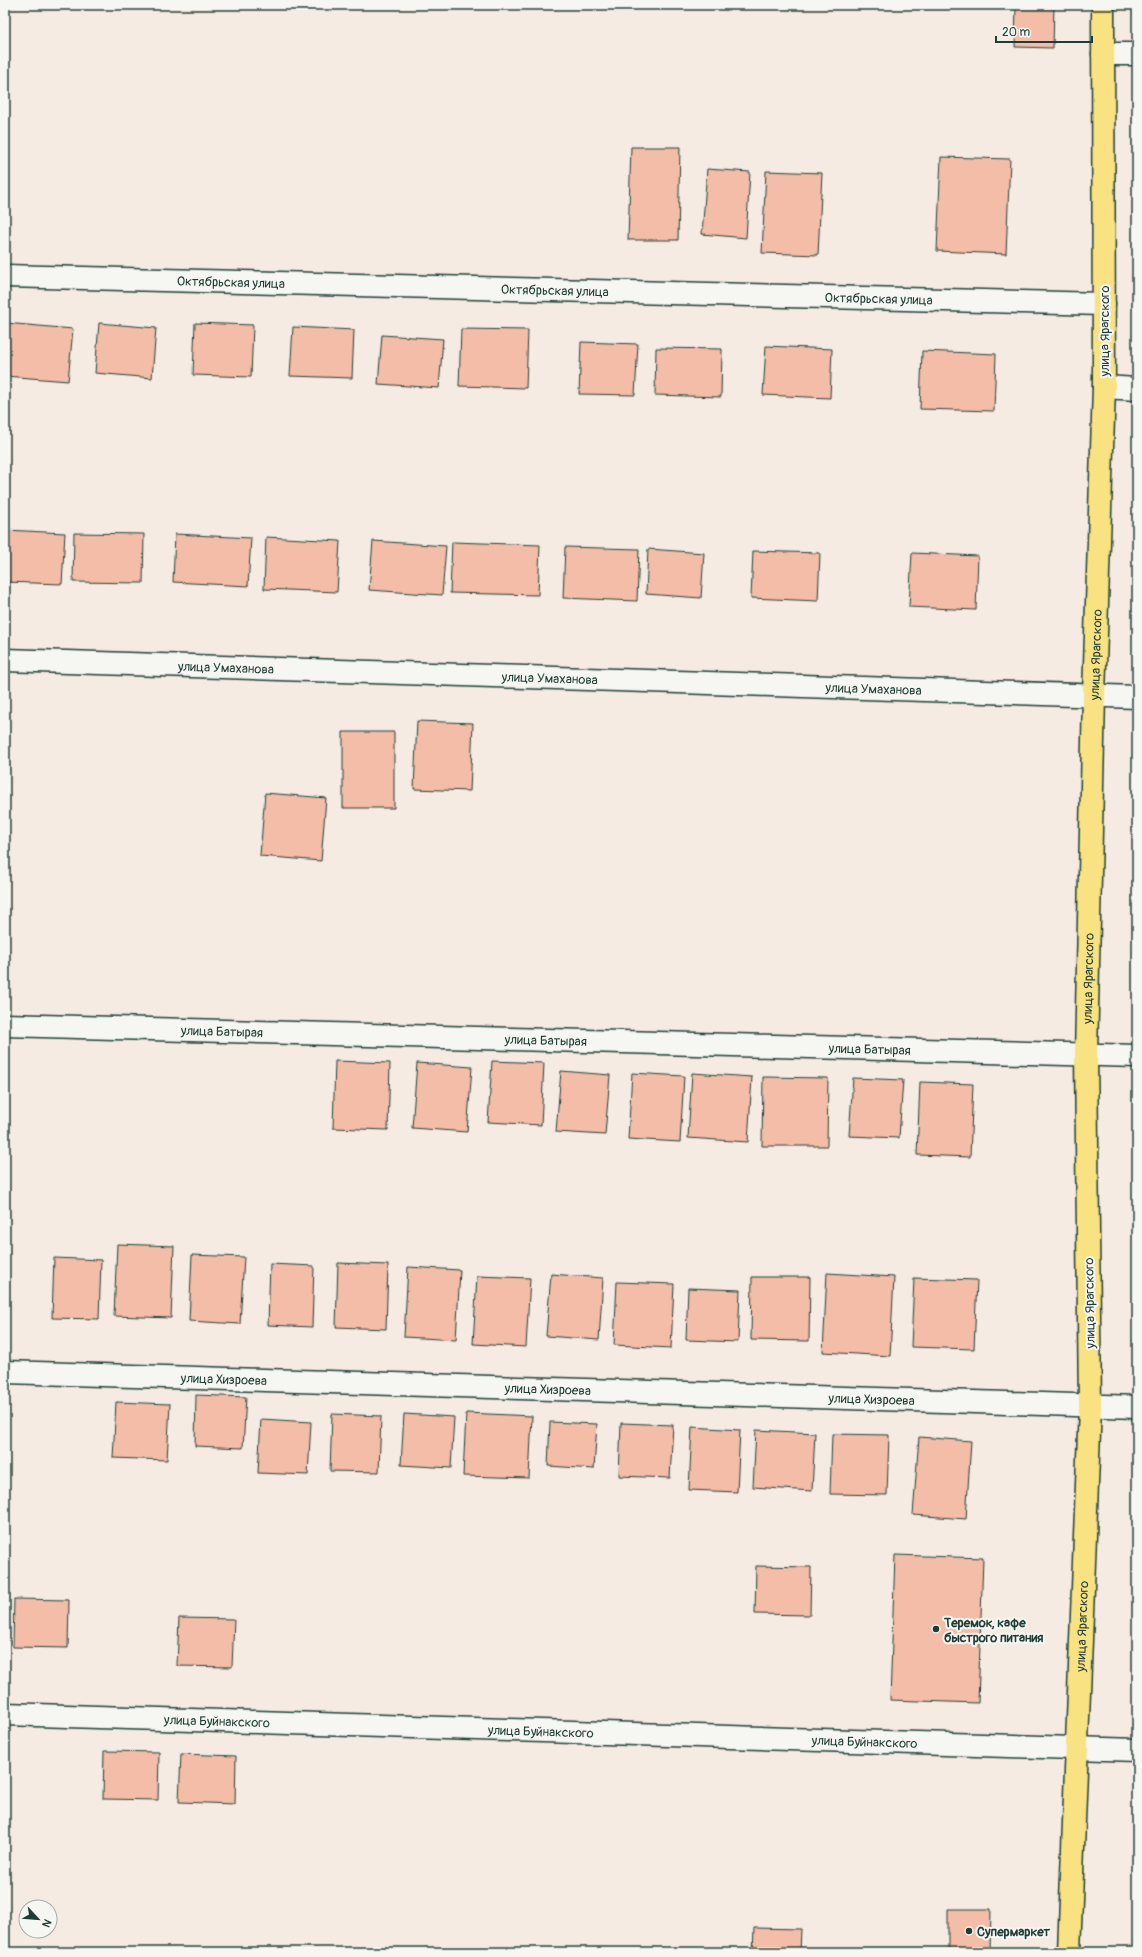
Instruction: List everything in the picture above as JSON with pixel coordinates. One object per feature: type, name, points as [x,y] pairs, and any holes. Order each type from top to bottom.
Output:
[{"type":"main road","name":"улица Ярагского","points":[[1069,1952],[1090,1406],[1086,1055],[1094,696],[1104,387],[1103,5]]},
{"type":"street","points":[[1103,54],[1137,54]]},
{"type":"street","name":"Октябрьская улица","points":[[5,276],[1104,304]]},
{"type":"street","points":[[1104,387],[1137,389]]},
{"type":"street","name":"улица Умаханова","points":[[5,660],[1137,697]]},
{"type":"street","name":"улица Батырая","points":[[5,1025],[1137,1056]]},
{"type":"street","name":"улица Хизроева","points":[[5,1372],[1137,1407]]},
{"type":"street","name":"улица Буйнакского","points":[[5,1714],[1137,1750]]},
{"type":"building","points":[[1016,5],[1054,5],[1053,48],[1015,47]]},
{"type":"building","points":[[631,147],[680,147],[678,240],[628,240]]},
{"type":"building","points":[[941,157],[1010,159],[1006,254],[937,251]]},
{"type":"building","points":[[707,169],[750,172],[746,238],[702,234]]},
{"type":"building","points":[[766,171],[822,173],[818,255],[762,253]]},
{"type":"building","points":[[5,323],[73,329],[68,381],[5,376]]},
{"type":"building","points":[[99,323],[156,328],[152,378],[95,373]]},
{"type":"building","points":[[195,323],[253,325],[251,377],[193,375]]},
{"type":"building","points":[[293,327],[354,330],[352,378],[290,376]]},
{"type":"building","points":[[461,329],[528,330],[526,388],[459,386]]},
{"type":"building","points":[[382,335],[443,339],[439,388],[378,384]]},
{"type":"building","points":[[581,342],[638,344],[635,395],[579,394]]},
{"type":"building","points":[[766,346],[832,349],[830,398],[763,395]]},
{"type":"building","points":[[656,348],[722,349],[721,397],[655,395]]},
{"type":"building","points":[[922,351],[996,354],[994,411],[920,409]]},
{"type":"building","points":[[5,530],[65,533],[62,584],[5,582]]},
{"type":"building","points":[[74,533],[144,534],[143,583],[73,582]]},
{"type":"building","points":[[175,534],[251,538],[248,586],[173,582]]},
{"type":"building","points":[[266,537],[340,541],[337,592],[264,589]]},
{"type":"building","points":[[373,541],[446,546],[442,595],[369,590]]},
{"type":"building","points":[[452,542],[540,545],[538,595],[450,593]]},
{"type":"building","points":[[565,547],[639,549],[637,601],[563,598]]},
{"type":"building","points":[[648,549],[704,553],[701,598],[646,594]]},
{"type":"building","points":[[753,551],[820,553],[818,601],[751,598]]},
{"type":"building","points":[[912,553],[978,556],[976,610],[909,607]]},
{"type":"building","points":[[417,721],[473,723],[470,791],[414,789]]},
{"type":"building","points":[[343,732],[394,732],[394,808],[343,808]]},
{"type":"building","points":[[265,793],[326,798],[321,861],[260,856]]},
{"type":"building","points":[[335,1061],[390,1063],[388,1130],[333,1128]]},
{"type":"building","points":[[492,1061],[544,1063],[541,1125],[488,1122]]},
{"type":"building","points":[[417,1063],[472,1067],[467,1132],[412,1128]]},
{"type":"building","points":[[561,1071],[610,1075],[605,1135],[556,1132]]},
{"type":"building","points":[[632,1073],[684,1076],[680,1142],[628,1139]]},
{"type":"building","points":[[692,1073],[752,1077],[748,1142],[688,1138]]},
{"type":"building","points":[[763,1077],[828,1078],[827,1146],[762,1146]]},
{"type":"building","points":[[853,1078],[903,1080],[899,1138],[849,1136]]},
{"type":"building","points":[[920,1082],[973,1084],[970,1157],[917,1155]]},
{"type":"building","points":[[117,1244],[174,1246],[171,1318],[114,1316]]},
{"type":"building","points":[[192,1255],[244,1257],[240,1324],[189,1321]]},
{"type":"building","points":[[54,1258],[101,1260],[99,1319],[52,1318]]},
{"type":"building","points":[[338,1263],[388,1265],[386,1329],[336,1327]]},
{"type":"building","points":[[270,1264],[314,1266],[312,1327],[268,1325]]},
{"type":"building","points":[[408,1267],[460,1270],[456,1340],[404,1337]]},
{"type":"building","points":[[827,1273],[894,1277],[890,1356],[823,1352]]},
{"type":"building","points":[[551,1274],[603,1278],[599,1340],[546,1336]]},
{"type":"building","points":[[477,1276],[530,1278],[526,1347],[473,1344]]},
{"type":"building","points":[[752,1277],[810,1277],[809,1341],[751,1340]]},
{"type":"building","points":[[914,1278],[977,1280],[974,1349],[911,1347]]},
{"type":"building","points":[[617,1282],[674,1284],[671,1348],[614,1345]]},
{"type":"building","points":[[688,1288],[740,1290],[738,1342],[686,1340]]},
{"type":"building","points":[[196,1395],[246,1397],[243,1448],[195,1446]]},
{"type":"building","points":[[116,1402],[170,1404],[167,1460],[113,1458]]},
{"type":"building","points":[[466,1413],[532,1416],[529,1478],[463,1476]]},
{"type":"building","points":[[332,1414],[381,1416],[379,1472],[330,1471]]},
{"type":"building","points":[[404,1414],[454,1417],[451,1468],[401,1465]]},
{"type":"building","points":[[261,1419],[311,1422],[308,1475],[258,1473]]},
{"type":"building","points":[[550,1422],[597,1424],[594,1469],[548,1466]]},
{"type":"building","points":[[621,1423],[673,1425],[670,1478],[619,1476]]},
{"type":"building","points":[[692,1427],[740,1430],[737,1492],[689,1490]]},
{"type":"building","points":[[756,1430],[815,1433],[812,1491],[753,1487]]},
{"type":"building","points":[[832,1434],[889,1435],[887,1495],[830,1494]]},
{"type":"building","points":[[919,1437],[971,1441],[966,1519],[913,1515]]},
{"type":"building","name":"Теремок, кафе быстрого питания","points":[[895,1555],[983,1558],[978,1703],[890,1700]]},
{"type":"building","points":[[756,1566],[811,1567],[810,1615],[755,1614]]},
{"type":"building","points":[[14,1599],[69,1600],[68,1648],[13,1647]]},
{"type":"building","points":[[179,1618],[234,1619],[232,1667],[177,1666]]},
{"type":"building","points":[[104,1751],[159,1752],[158,1800],[103,1799]]},
{"type":"building","points":[[181,1754],[236,1756],[235,1804],[179,1802]]},
{"type":"building","name":"Супермаркет","points":[[948,1909],[991,1909],[990,1952],[948,1952]]},
{"type":"building","points":[[754,1928],[801,1929],[800,1952],[753,1952]]},
{"type":"building","points":[[87,1950],[143,1952],[87,1952]]},
{"type":"place","name":"Теремок, кафе быстрого питания","points":[[936,1629]]},
{"type":"place","name":"Супермаркет","points":[[969,1931]]}]
